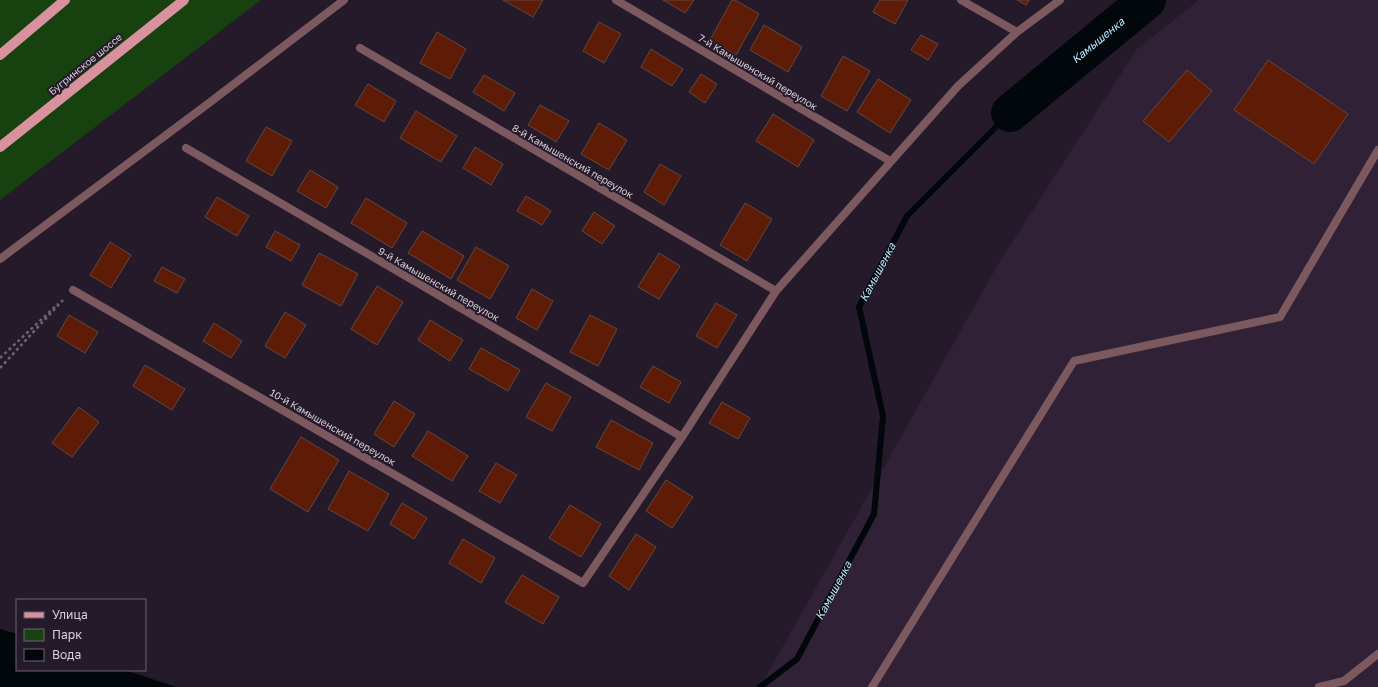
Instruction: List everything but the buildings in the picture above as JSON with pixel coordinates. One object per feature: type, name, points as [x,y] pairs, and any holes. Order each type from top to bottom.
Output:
[{"type":"main road","points":[[0,55],[64,0]]},
{"type":"main road","name":"Бугринское шоссе","points":[[0,147],[184,0]]},
{"type":"street","points":[[0,259],[344,0]]},
{"type":"street","name":"7-й Камышенский переулок","points":[[616,0],[890,161]]},
{"type":"street","points":[[961,0],[1017,32]]},
{"type":"street","points":[[682,437],[776,292],[890,161],[958,86],[1017,32],[1060,0]]},
{"type":"street","name":"8-й Камышенский переулок","points":[[360,48],[776,292]]},
{"type":"street","name":"9-й Камышенский переулок","points":[[186,148],[682,437]]},
{"type":"street","points":[[872,687],[1074,361],[1280,317],[1378,150]]},
{"type":"street","name":"10-й Камышенский переулок","points":[[73,290],[583,582],[682,437]]},
{"type":"street","points":[[1319,687],[1344,681],[1378,654]]},
{"type":"path","points":[[0,358],[73,290]]},
{"type":"path","points":[[0,368],[73,290]]},
{"type":"shaded area","points":[[1199,0],[1378,0],[1378,687],[760,687],[1000,261],[1137,49]]},
{"type":"green space","points":[[0,0],[261,0],[0,200]]},
{"type":"water","points":[[0,629],[16,634],[16,671],[128,671],[176,687],[0,687]]},
{"type":"waterway","name":"Камышенка","points":[[1010,113],[1147,0]]},
{"type":"waterway","name":"Камышенка","points":[[760,687],[797,659],[874,514],[883,416],[859,307],[907,216],[1010,113]]}]
